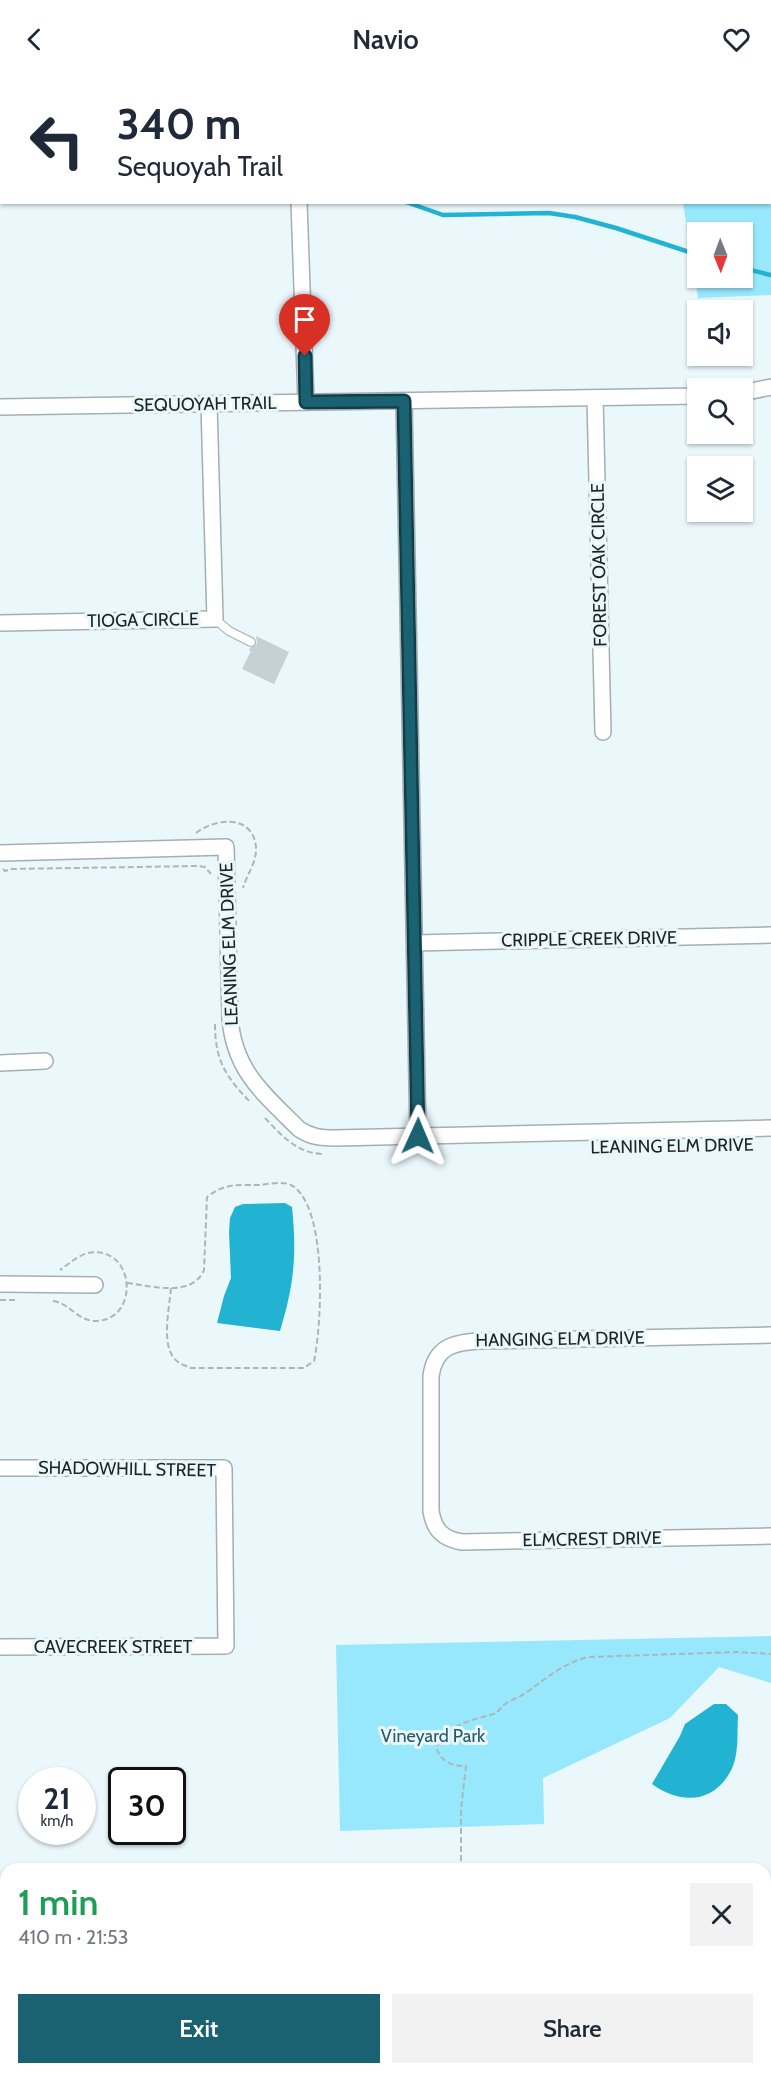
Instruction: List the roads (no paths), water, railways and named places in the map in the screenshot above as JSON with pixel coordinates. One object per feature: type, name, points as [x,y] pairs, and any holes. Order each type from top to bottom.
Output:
[{"type":"street","points":[[299,204],[306,402]]},
{"type":"street","points":[[753,393],[770,392]]},
{"type":"street","name":"SEQUOYAH TRAIL","points":[[0,407],[687,396]]},
{"type":"street","name":"FOREST OAK CIRCLE","points":[[595,398],[603,732]]},
{"type":"street","points":[[404,401],[418,1136]]},
{"type":"street","name":"TIOGA CIRCLE","points":[[0,623],[215,619],[209,404]]},
{"type":"street","name":"LEANING ELM DRIVE","points":[[0,853],[226,847],[231,1035],[244,1070],[254,1084],[307,1135],[323,1138],[771,1128]]},
{"type":"street","name":"CRIPPLE CREEK DRIVE","points":[[415,943],[767,934]]},
{"type":"street","points":[[0,1063],[45,1061]]},
{"type":"street","points":[[0,1284],[95,1285]]},
{"type":"street","name":"HANGING ELM DRIVE","points":[[431,1511],[431,1376],[435,1361],[447,1347],[481,1341],[771,1335]]},
{"type":"street","name":"SHADOWHILL STREET","points":[[0,1468],[224,1468],[226,1646]]},
{"type":"street","name":"ELMCREST DRIVE","points":[[431,1511],[437,1530],[452,1540],[462,1542],[771,1536]]},
{"type":"street","name":"CAVECREEK STREET","points":[[0,1647],[226,1646]]},
{"type":"lane","points":[[215,619],[229,631],[251,642]]},
{"type":"waterway","points":[[412,204],[443,215],[549,213],[575,217],[687,251]]},
{"type":"waterway","points":[[753,271],[771,275]]},
{"type":"park label","name":"Vineyard Park","points":[[433,1736]]}]
